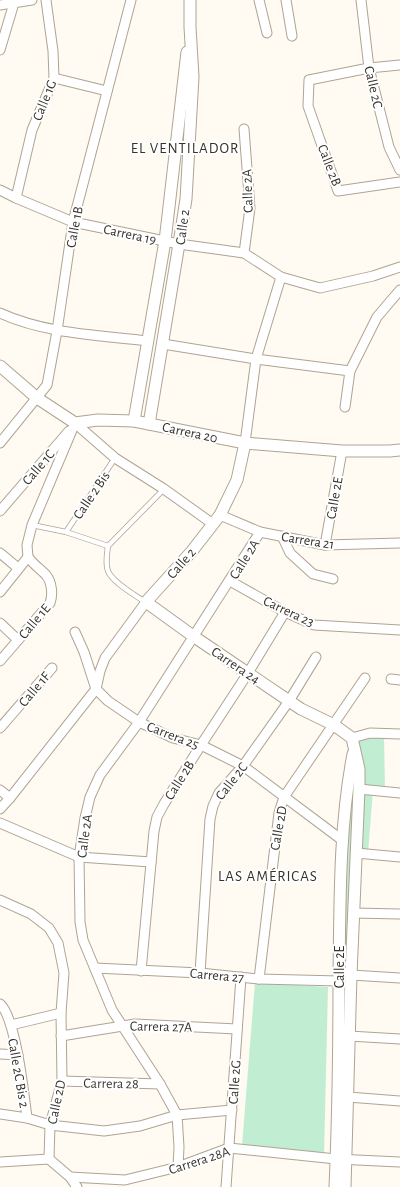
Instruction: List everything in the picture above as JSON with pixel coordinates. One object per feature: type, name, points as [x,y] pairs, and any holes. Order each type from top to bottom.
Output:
[{"type":"street","points":[[0,5],[32,0]]},
{"type":"street","name":"Calle 1G","points":[[16,198],[32,130],[54,78],[53,51],[46,0]]},
{"type":"street","name":"Calle 1B","points":[[0,443],[47,385],[57,331],[73,222],[131,0]]},
{"type":"street","name":"Calle 2","points":[[149,424],[180,244],[186,199],[193,77],[190,0]]},
{"type":"street","points":[[259,0],[267,33]]},
{"type":"street","points":[[286,0],[292,36]]},
{"type":"street","name":"Calle 2C","points":[[361,0],[369,68],[389,147],[400,170]]},
{"type":"street","points":[[0,50],[14,4]]},
{"type":"street","name":"Calle 2","points":[[134,421],[165,241],[190,27]]},
{"type":"street","points":[[369,68],[400,64]]},
{"type":"street","name":"Calle 2B","points":[[369,68],[309,80],[308,106],[338,191],[400,182]]},
{"type":"street","points":[[54,78],[107,91]]},
{"type":"street","name":"Calle 2A","points":[[244,129],[250,208],[244,253]]},
{"type":"street","name":"Carrera 19","points":[[0,190],[73,222],[180,244],[244,253],[281,277],[320,288],[373,276],[400,267]]},
{"type":"street","name":"Calle 2","points":[[0,809],[96,689],[105,658],[146,602],[192,551],[216,520],[237,480],[245,443],[256,358],[281,277]]},
{"type":"street","points":[[345,408],[350,371],[377,317],[400,290]]},
{"type":"street","points":[[0,313],[57,331],[148,341]]},
{"type":"street","points":[[163,344],[350,371]]},
{"type":"street","points":[[0,366],[37,398],[75,424],[32,525],[27,545],[28,556],[0,592]]},
{"type":"street","name":"Carrera 20","points":[[75,424],[98,420],[134,421],[245,443],[342,451],[400,450]]},
{"type":"street","name":"Carrera 21","points":[[75,424],[115,458],[216,520],[260,532],[325,546],[400,543]]},
{"type":"street","name":"Calle 1C","points":[[2,505],[75,424]]},
{"type":"street","name":"Calle 2E","points":[[325,546],[342,451]]},
{"type":"street","name":"Calle 2A","points":[[178,1167],[180,1147],[176,1115],[160,1084],[112,1010],[83,940],[80,922],[79,857],[90,797],[100,775],[139,722],[260,532]]},
{"type":"street","points":[[282,536],[290,553],[313,574],[333,579]]},
{"type":"street","points":[[0,553],[18,568]]},
{"type":"street","name":"Calle 1E","points":[[0,661],[52,599],[52,593],[47,577],[32,563],[28,556]]},
{"type":"street","name":"Carrera 23","points":[[230,581],[285,612],[314,625],[400,630]]},
{"type":"street","name":"Carrera 24","points":[[146,602],[248,674],[301,709],[334,726],[353,742]]},
{"type":"street","name":"Calle 2B","points":[[141,971],[154,831],[157,817],[201,745],[248,674],[285,612]]},
{"type":"street","points":[[0,623],[18,640]]},
{"type":"street","name":"Carrera 25","points":[[75,632],[84,652],[96,689],[108,701],[139,722],[173,738],[201,745],[244,766],[342,840]]},
{"type":"street","name":"Calle 2C","points":[[200,973],[210,819],[213,806],[219,793],[244,766],[289,701],[316,657]]},
{"type":"street","name":"Calle 1F","points":[[0,728],[52,668]]},
{"type":"street","name":"Calle 2D","points":[[259,979],[279,814],[284,797],[334,726],[365,678]]},
{"type":"street","points":[[353,742],[370,733],[400,734]]},
{"type":"street","name":"Calle 2E","points":[[335,1187],[341,1159],[348,1097],[353,913],[359,789],[359,769],[353,742]]},
{"type":"street","name":"Calle 2E","points":[[345,1187],[341,1159],[339,1098],[340,913],[342,840],[345,802],[353,742]]},
{"type":"street","points":[[359,789],[400,793]]},
{"type":"street","points":[[0,790],[10,798]]},
{"type":"street","points":[[0,823],[79,857],[151,862]]},
{"type":"street","points":[[356,853],[400,857]]},
{"type":"street","name":"Calle 2D","points":[[0,900],[31,914],[49,928],[58,943],[64,973],[61,1013],[62,1081],[50,1125],[49,1159]]},
{"type":"street","points":[[353,913],[400,914]]},
{"type":"street","name":"Carrera 27","points":[[95,968],[200,973],[259,979],[339,981]]},
{"type":"street","points":[[351,975],[400,978]]},
{"type":"street","name":"Calle 2G","points":[[226,1187],[230,1148],[241,977]]},
{"type":"street","name":"Calle 2C Bis 2","points":[[1,1005],[11,1025],[18,1055],[27,1118]]},
{"type":"street","points":[[11,1025],[61,1013]]},
{"type":"street","name":"Carrera 27A","points":[[61,1036],[135,1024],[237,1029]]},
{"type":"street","points":[[349,1036],[400,1039]]},
{"type":"street","points":[[0,1054],[18,1055]]},
{"type":"street","name":"Carrera 28","points":[[62,1081],[160,1084]]},
{"type":"street","points":[[348,1097],[400,1101]]},
{"type":"street","points":[[0,1114],[27,1118],[50,1125],[104,1131],[140,1126],[176,1115],[232,1110]]},
{"type":"street","name":"Carrera 28A","points":[[70,1178],[125,1180],[178,1167],[230,1148],[341,1159],[400,1162]]},
{"type":"street","points":[[0,1162],[49,1159],[70,1178],[77,1187]]},
{"type":"lane","name":"Calle 2 Bis","points":[[66,532],[115,458]]},
{"type":"lane","points":[[32,525],[66,532],[108,546],[164,489]]},
{"type":"lane","name":"Carrera 24","points":[[108,546],[107,566],[109,573],[115,580],[146,602]]},
{"type":"green space","points":[[384,734],[385,791],[373,790],[368,853],[354,852],[349,981],[339,1097],[341,914],[353,738]]},
{"type":"green space","points":[[255,982],[328,987],[324,1156],[242,1146]]},
{"type":"district","name":"EL VENTILADOR","points":[[185,148]]},
{"type":"district","name":"LAS AMÉRICAS","points":[[268,876]]}]
